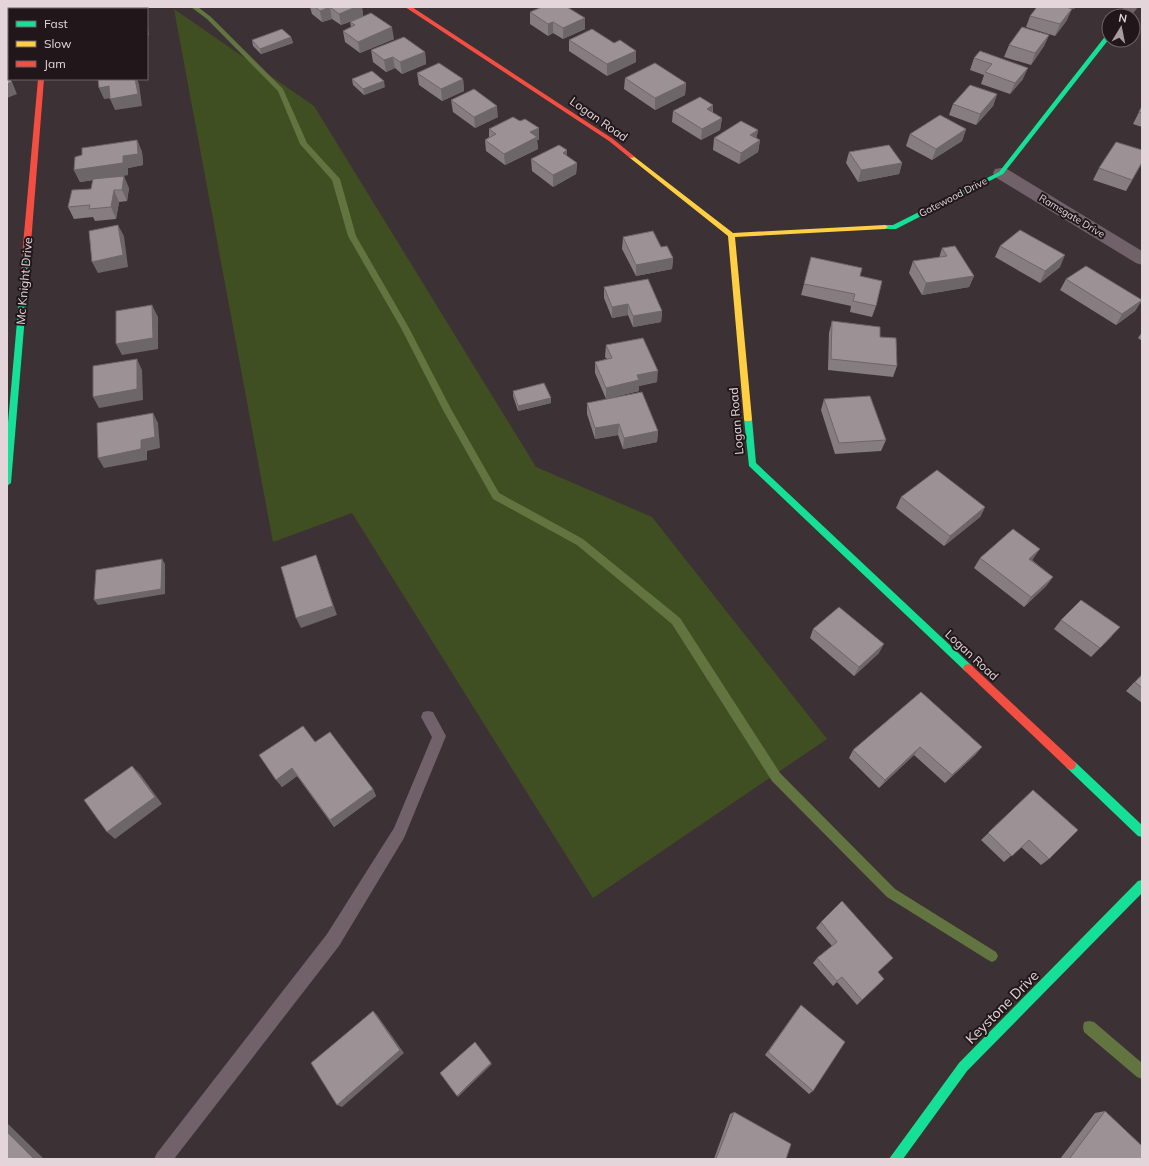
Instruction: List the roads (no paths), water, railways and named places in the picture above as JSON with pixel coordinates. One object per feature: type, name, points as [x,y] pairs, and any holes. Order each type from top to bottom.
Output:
[{"type":"street","name":"Logan Road","points":[[408,7],[611,140],[731,235],[752,464],[1142,832]]},
{"type":"street","name":"Gatewood Drive","points":[[731,235],[894,227],[1001,173],[1101,45]]},
{"type":"street","name":"Mc Knight Drive","points":[[7,483],[41,80]]},
{"type":"street","name":"Ramsgate Drive","points":[[1001,173],[1142,259]]},
{"type":"street","name":"Keystone Drive","points":[[895,1159],[963,1067],[1142,885]]},
{"type":"lane","points":[[163,1159],[334,940],[399,833],[439,736],[428,716]]},
{"type":"waterway","points":[[194,7],[209,18],[281,90],[304,144],[336,179],[352,236],[405,328],[447,410],[496,496],[580,542],[676,621],[776,777],[891,893],[992,956]]},
{"type":"waterway","points":[[1089,1027],[1142,1072]]}]
